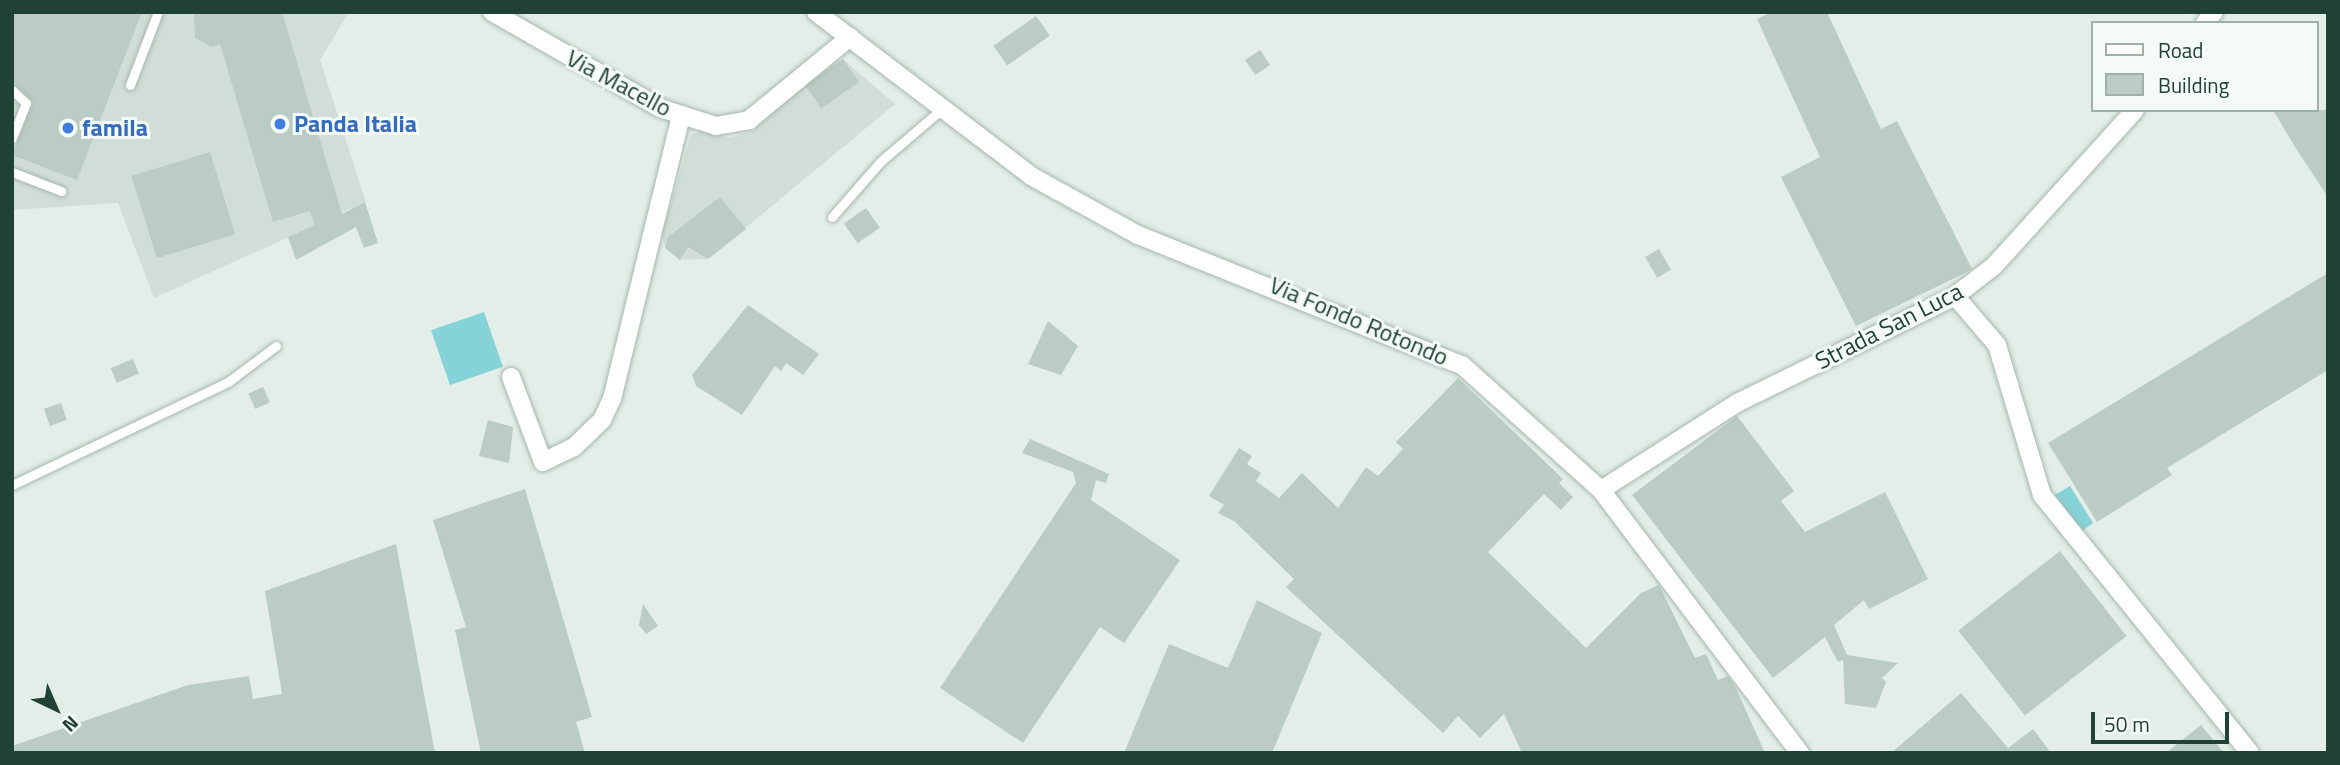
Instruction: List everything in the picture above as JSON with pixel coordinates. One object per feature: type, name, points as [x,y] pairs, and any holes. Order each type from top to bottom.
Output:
[{"type":"street","name":"Via Macello","points":[[492,12],[681,116],[716,126],[743,123],[850,37]]},
{"type":"street","name":"Via Fondo Rotondo","points":[[816,12],[1031,176],[1138,235],[1462,365],[1601,490],[1800,753]]},
{"type":"street","name":"Strada San Luca","points":[[1601,490],[1738,403],[1955,296],[1994,266],[2133,112]]},
{"type":"street","points":[[511,377],[543,462],[575,447],[601,420],[612,399],[681,116]]},
{"type":"street","points":[[1955,296],[1997,345],[2042,495],[2250,753]]},
{"type":"lane","points":[[130,85],[158,12]]},
{"type":"lane","points":[[12,90],[26,103],[12,138]]},
{"type":"lane","points":[[832,217],[881,160],[943,108]]},
{"type":"lane","points":[[12,172],[61,191]]},
{"type":"lane","points":[[12,485],[228,382],[276,346]]},
{"type":"shaded area","points":[[12,12],[349,12],[320,60],[366,202],[154,298],[118,203],[12,210]]},
{"type":"shaded area","points":[[843,59],[895,104],[708,259],[680,260],[665,248],[662,234],[691,135],[701,130],[729,138],[753,131],[804,83]]},
{"type":"water","points":[[484,312],[503,367],[450,385],[431,330]]},
{"type":"water","points":[[2070,486],[2093,523],[2082,531],[2055,495]]},
{"type":"building","name":"famila","points":[[12,12],[142,12],[77,180],[12,155],[33,102],[12,81]]},
{"type":"building","name":"Panda Italia","points":[[194,12],[282,12],[342,214],[365,202],[378,243],[364,248],[356,227],[296,260],[288,237],[315,225],[310,211],[273,222],[220,44],[212,47],[195,38]]},
{"type":"building","points":[[1772,12],[1827,12],[1881,129],[1897,121],[1972,269],[1856,326],[1781,177],[1820,157],[1757,19]]},
{"type":"building","points":[[1036,16],[1050,36],[1007,65],[993,46]]},
{"type":"building","points":[[1260,50],[1270,65],[1255,75],[1245,60]]},
{"type":"building","points":[[843,59],[859,82],[821,108],[805,85]]},
{"type":"building","points":[[2328,110],[2328,197],[2274,112]]},
{"type":"building","points":[[210,152],[235,234],[157,258],[132,176]]},
{"type":"building","points":[[720,197],[746,229],[708,259],[688,247],[680,260],[665,248],[668,237]]},
{"type":"building","points":[[866,208],[880,228],[858,243],[844,223]]},
{"type":"building","points":[[1659,249],[1671,270],[1657,278],[1645,257]]},
{"type":"building","points":[[2328,273],[2328,370],[2167,468],[2172,475],[2097,522],[2048,443]]},
{"type":"building","points":[[748,305],[819,354],[803,375],[786,363],[781,371],[775,366],[742,415],[696,386],[692,375]]},
{"type":"building","points":[[1048,321],[1078,346],[1061,375],[1028,364]]},
{"type":"building","points":[[133,359],[139,374],[117,383],[111,368]]},
{"type":"building","points":[[1458,378],[1563,479],[1559,483],[1573,497],[1561,510],[1544,494],[1488,552],[1586,648],[1641,593],[1659,585],[1695,658],[1706,654],[1718,680],[1728,676],[1735,686],[1765,753],[1522,753],[1504,714],[1480,738],[1458,716],[1443,733],[1286,587],[1294,579],[1234,521],[1218,513],[1224,505],[1209,496],[1239,448],[1252,456],[1247,464],[1261,473],[1256,481],[1279,498],[1302,473],[1338,508],[1366,467],[1378,476],[1403,449],[1396,442]]},
{"type":"building","points":[[263,387],[270,403],[255,409],[248,394]]},
{"type":"building","points":[[61,403],[67,420],[50,426],[44,409]]},
{"type":"building","points":[[1737,416],[1794,491],[1781,501],[1805,532],[1885,492],[1928,579],[1869,609],[1864,600],[1834,625],[1847,655],[1898,663],[1882,678],[1886,682],[1876,708],[1845,704],[1843,660],[1838,662],[1825,637],[1773,678],[1632,495]]},
{"type":"building","points":[[488,420],[513,427],[509,463],[479,456]]},
{"type":"building","points":[[1030,439],[1109,474],[1106,483],[1096,480],[1091,500],[1180,560],[1124,643],[1100,627],[1023,743],[940,688],[1076,483],[1073,472],[1022,453]]},
{"type":"building","points":[[525,489],[592,717],[576,722],[585,753],[481,753],[455,630],[466,627],[433,520]]},
{"type":"building","points":[[396,544],[435,753],[12,753],[12,746],[188,685],[249,676],[253,699],[282,694],[265,591]]},
{"type":"building","points":[[2060,551],[2126,636],[2025,716],[1958,630]]},
{"type":"building","points":[[1257,600],[1322,633],[1272,753],[1124,753],[1169,644],[1228,668]]},
{"type":"building","points":[[643,604],[658,626],[646,634],[639,625]]},
{"type":"building","points":[[1961,693],[2008,748],[2033,729],[2051,753],[1891,753]]},
{"type":"building","points":[[2201,725],[2224,753],[2166,753]]},
{"type":"place","name":"Panda Italia","points":[[280,124]]},
{"type":"place","name":"famila","points":[[68,128]]}]
